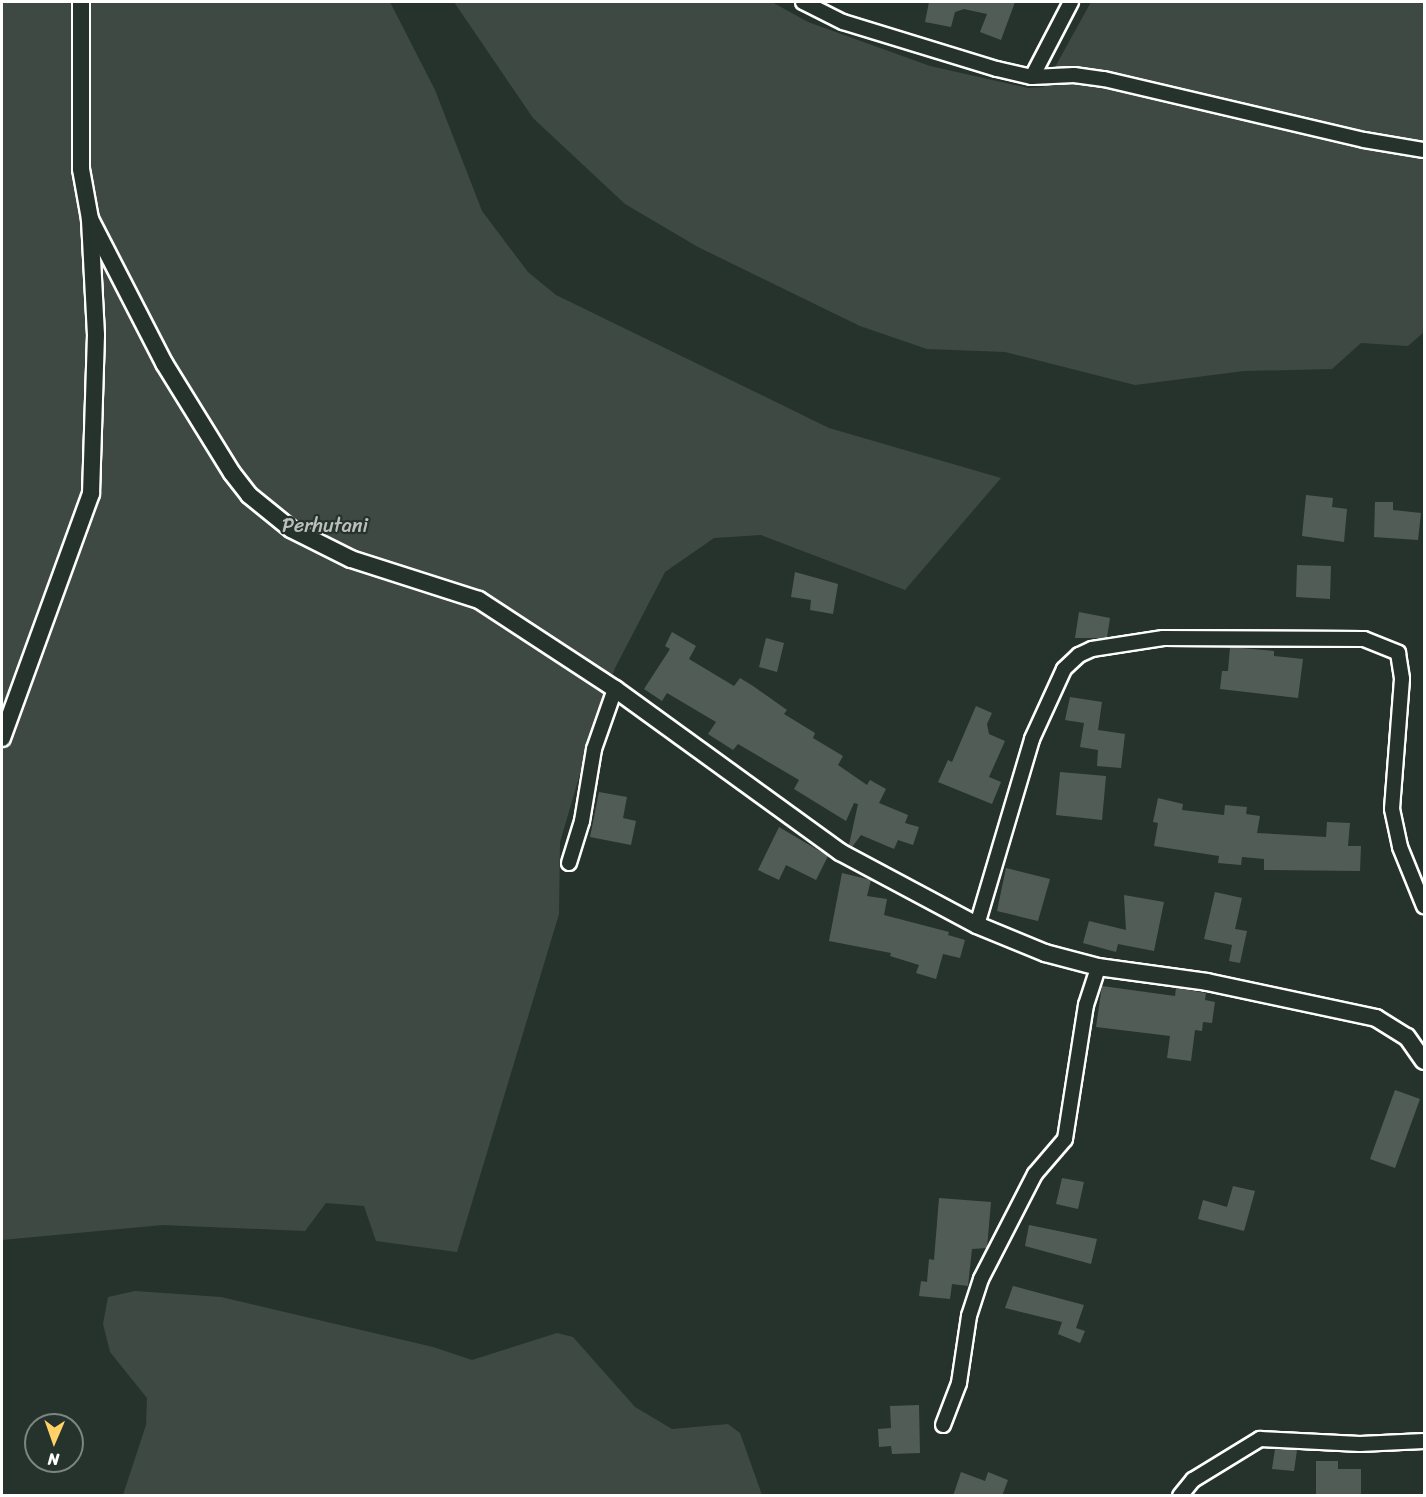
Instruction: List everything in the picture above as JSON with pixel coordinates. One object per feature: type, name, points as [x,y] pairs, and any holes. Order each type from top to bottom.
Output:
[{"type":"street","points":[[2,738],[91,494],[96,335],[90,219],[81,169],[81,2]]},
{"type":"street","points":[[803,2],[843,22],[1032,77],[1074,75],[1104,80],[1425,150]]},
{"type":"street","points":[[1032,77],[1071,2]]},
{"type":"street","points":[[90,219],[164,363],[232,473],[266,511],[291,530],[351,559],[478,600],[615,689],[840,852],[977,925],[1045,952],[1098,967],[1207,982],[1376,1018],[1407,1037],[1424,1061]]},
{"type":"street","points":[[977,925],[1032,739],[1064,669],[1079,655],[1092,649],[1162,638],[1364,639],[1398,653],[1402,679],[1392,809],[1400,847],[1425,906]]},
{"type":"street","points":[[569,863],[582,821],[594,749],[615,689]]},
{"type":"street","points":[[943,1425],[959,1383],[969,1316],[981,1279],[1035,1174],[1065,1139],[1086,1005],[1098,967]]},
{"type":"street","points":[[1424,1061],[1425,1056]]},
{"type":"street","points":[[1180,1496],[1192,1480],[1260,1439],[1360,1444],[1425,1442]]},
{"type":"green space","name":"Perhutani","points":[[2,2],[390,2],[435,90],[482,211],[528,272],[556,295],[829,428],[1001,478],[905,590],[761,535],[714,538],[665,572],[615,668],[595,723],[560,842],[559,914],[457,1252],[376,1241],[364,1206],[326,1203],[305,1231],[163,1225],[2,1240]]},
{"type":"green space","points":[[454,2],[772,2],[808,22],[930,66],[1028,88],[1044,87],[1091,2],[1424,2],[1424,332],[1408,346],[1361,343],[1332,369],[1244,371],[1135,385],[1005,352],[927,349],[860,326],[698,247],[625,204],[533,118]]},
{"type":"green space","points":[[135,1291],[221,1297],[433,1347],[472,1360],[557,1333],[573,1337],[635,1407],[672,1429],[728,1424],[740,1433],[762,1495],[123,1495],[146,1425],[147,1398],[110,1352],[103,1324],[108,1297]]},
{"type":"building","points":[[929,2],[1015,2],[1001,40],[980,32],[987,14],[964,9],[955,12],[951,27],[925,22]]},
{"type":"building","points":[[1306,495],[1333,498],[1332,507],[1347,509],[1344,542],[1302,536]]},
{"type":"building","points":[[1375,502],[1393,502],[1393,510],[1421,513],[1418,540],[1374,537]]},
{"type":"building","points":[[1297,565],[1331,566],[1330,599],[1296,597]]},
{"type":"building","points":[[795,572],[838,584],[833,614],[810,610],[811,600],[791,597]]},
{"type":"building","points":[[1079,612],[1110,618],[1107,638],[1075,638]]},
{"type":"building","points":[[672,632],[696,646],[689,659],[734,686],[740,678],[753,686],[787,710],[784,714],[815,733],[813,738],[843,756],[838,765],[867,785],[870,780],[886,789],[879,803],[908,815],[905,823],[919,827],[913,845],[898,840],[894,849],[861,835],[852,847],[849,845],[858,804],[854,803],[846,821],[794,789],[799,780],[738,744],[733,750],[708,734],[716,722],[667,693],[662,701],[644,689],[670,649],[665,646]]},
{"type":"building","points":[[766,638],[784,643],[777,672],[759,667]]},
{"type":"building","points":[[1230,647],[1274,651],[1274,656],[1303,659],[1298,698],[1220,689],[1222,671],[1228,671]]},
{"type":"building","points":[[1070,697],[1102,702],[1098,730],[1125,734],[1121,768],[1097,766],[1098,750],[1080,747],[1084,723],[1065,720]]},
{"type":"building","points":[[976,706],[992,713],[987,724],[989,734],[1005,741],[989,777],[1001,782],[992,804],[938,782],[948,760],[952,762]]},
{"type":"building","points":[[1060,772],[1106,776],[1102,820],[1056,815]]},
{"type":"building","points":[[599,792],[627,797],[623,818],[636,821],[631,845],[590,837]]},
{"type":"building","points":[[1158,798],[1183,804],[1182,810],[1224,815],[1225,805],[1247,807],[1246,814],[1260,816],[1257,833],[1326,837],[1327,822],[1350,823],[1348,846],[1361,846],[1360,871],[1264,870],[1264,859],[1242,857],[1241,865],[1218,863],[1219,856],[1154,846],[1158,823],[1153,822]]},
{"type":"building","points":[[779,827],[828,856],[816,880],[786,865],[779,880],[758,870]]},
{"type":"building","points":[[1006,868],[1050,879],[1038,921],[997,911]]},
{"type":"building","points":[[842,873],[871,880],[867,896],[887,899],[884,915],[949,932],[948,935],[965,940],[960,958],[943,954],[936,979],[916,973],[919,965],[890,956],[891,953],[829,941]]},
{"type":"building","points":[[1215,892],[1242,898],[1235,929],[1247,931],[1240,963],[1229,961],[1232,945],[1204,939]]},
{"type":"building","points":[[1124,895],[1164,902],[1154,951],[1118,944],[1116,952],[1083,943],[1089,921],[1126,930]]},
{"type":"building","points":[[1102,986],[1175,996],[1176,988],[1206,993],[1205,1000],[1215,1002],[1212,1023],[1203,1022],[1202,1031],[1195,1030],[1191,1061],[1167,1058],[1170,1036],[1096,1027]]},
{"type":"building","points":[[1395,1090],[1420,1099],[1395,1168],[1370,1159]]},
{"type":"building","points":[[1062,1178],[1084,1182],[1078,1209],[1056,1204]]},
{"type":"building","points":[[1233,1186],[1255,1191],[1244,1231],[1198,1219],[1203,1200],[1227,1207]]},
{"type":"building","points":[[939,1198],[991,1202],[987,1248],[972,1249],[968,1286],[952,1284],[950,1299],[919,1296],[921,1281],[927,1282],[929,1259],[934,1260]]},
{"type":"building","points":[[1029,1225],[1097,1239],[1091,1264],[1025,1246]]},
{"type":"building","points":[[1013,1286],[1084,1305],[1076,1328],[1085,1331],[1080,1343],[1058,1334],[1062,1322],[1005,1308]]},
{"type":"building","points":[[919,1405],[920,1453],[892,1454],[891,1446],[879,1447],[878,1429],[891,1428],[890,1406]]},
{"type":"building","points":[[1275,1449],[1297,1450],[1294,1471],[1272,1469]]},
{"type":"building","points":[[1316,1461],[1338,1461],[1338,1469],[1361,1469],[1361,1496],[1316,1496]]},
{"type":"building","points":[[961,1472],[985,1481],[988,1472],[1008,1480],[1002,1496],[953,1496]]}]
